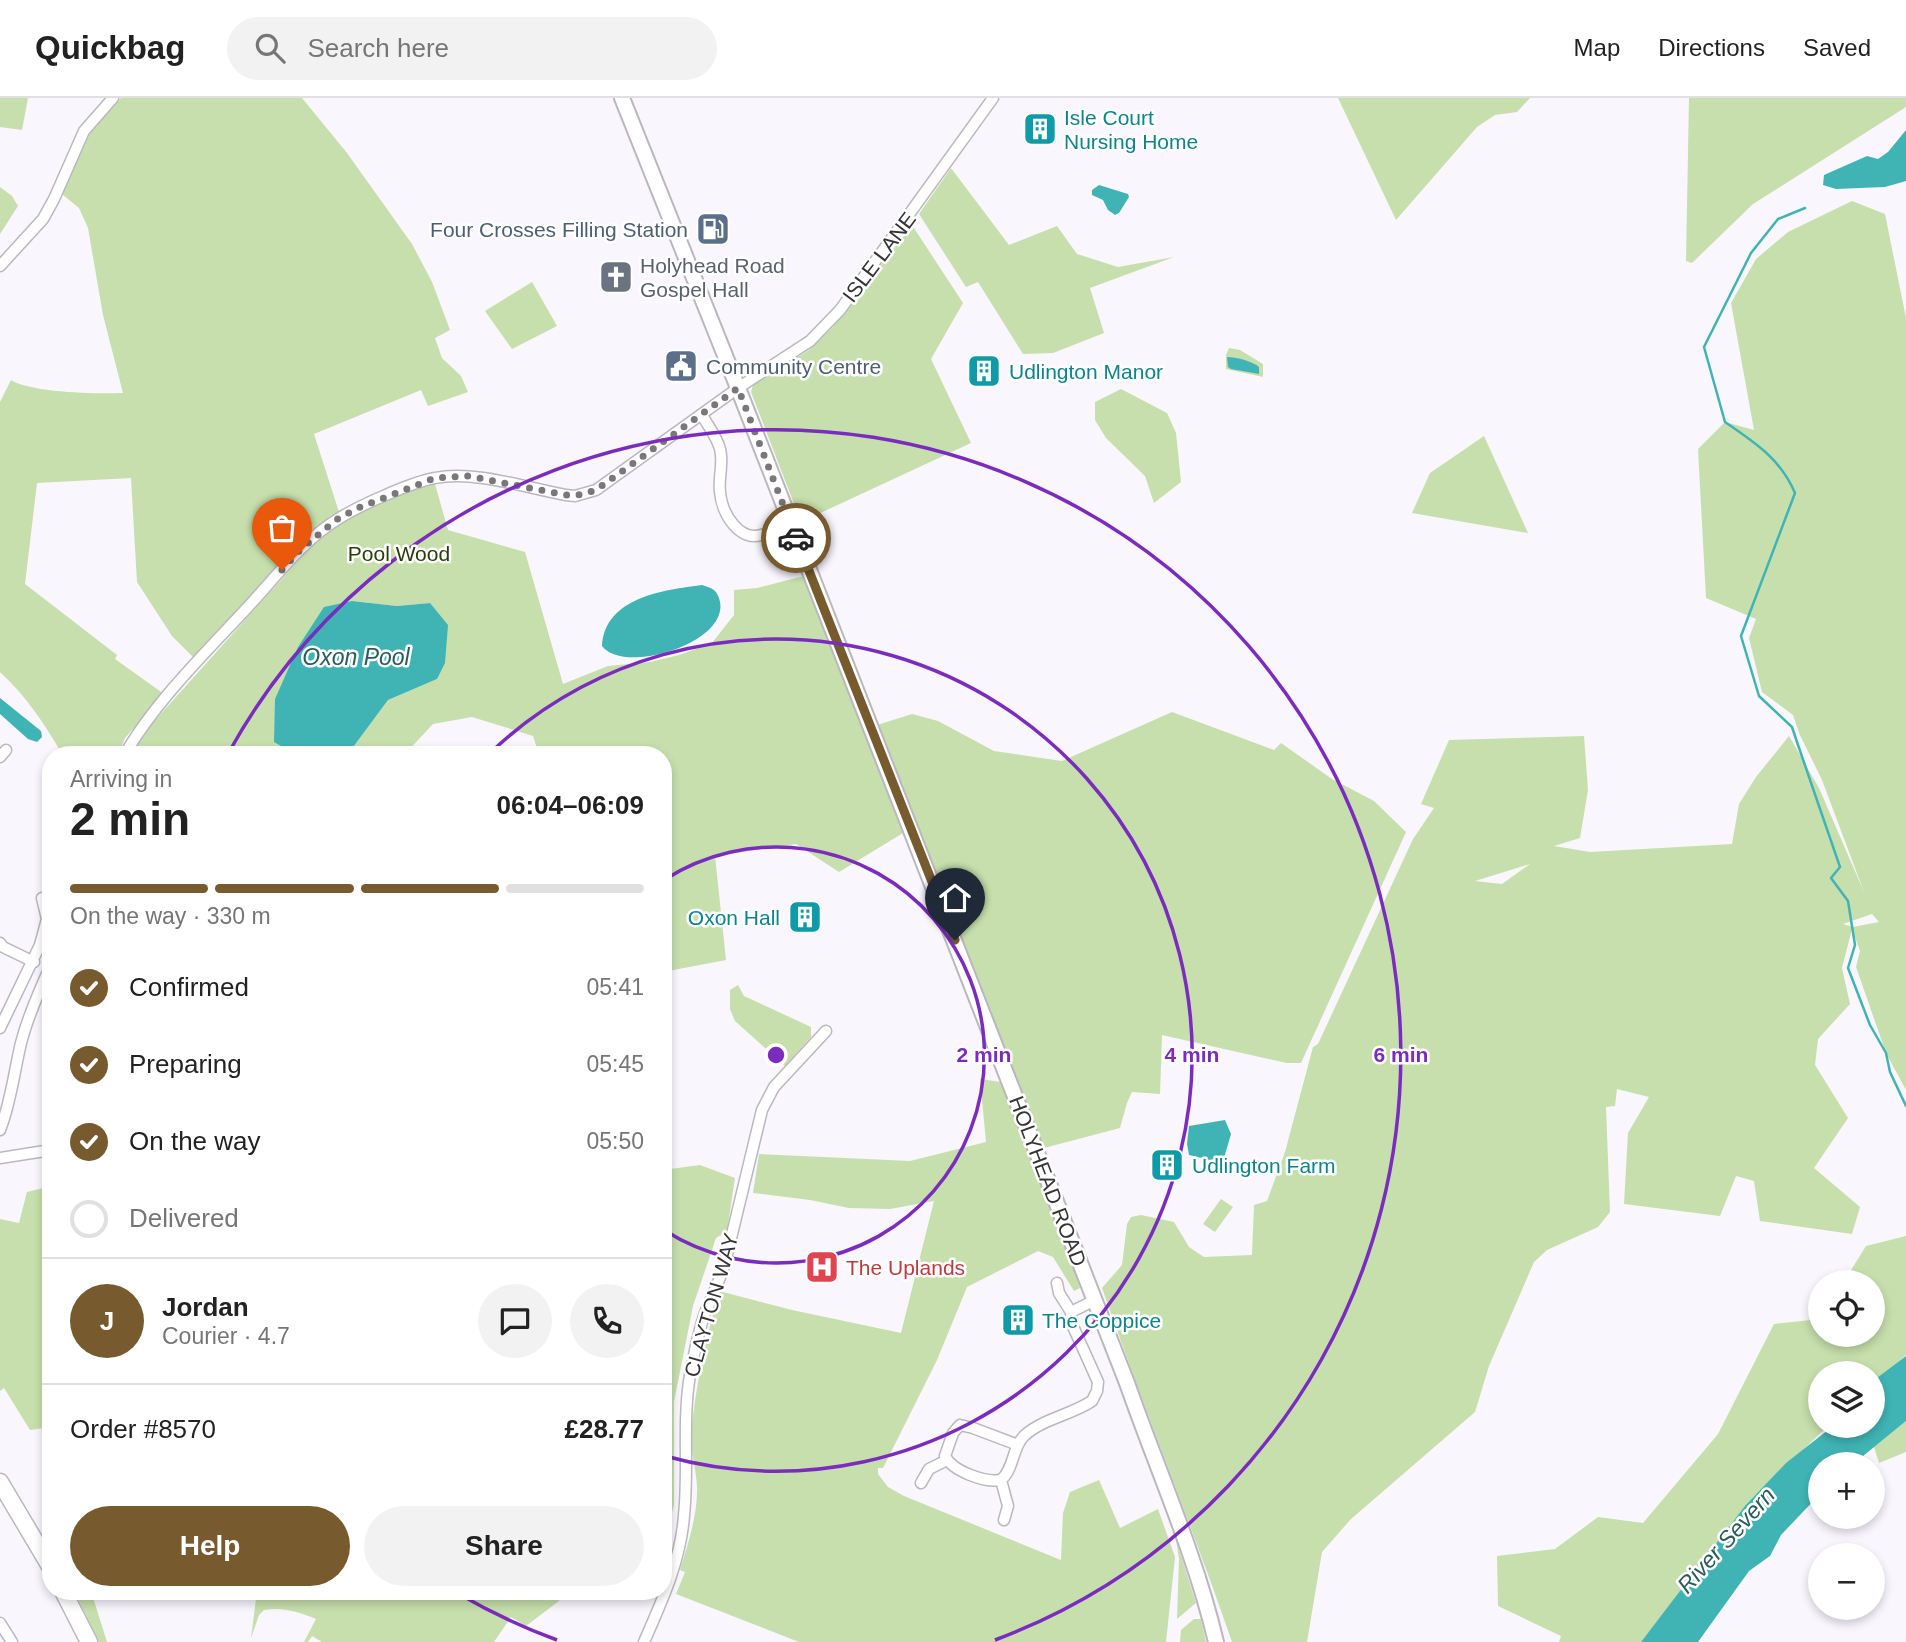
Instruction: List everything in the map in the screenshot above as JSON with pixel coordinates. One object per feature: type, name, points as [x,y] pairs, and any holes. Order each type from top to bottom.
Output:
[{"type":"main road","name":"HOLYHEAD ROAD","points":[[622,98],[1000,1057],[1188,1547],[1216,1642]]},
{"type":"main road","points":[[0,1482],[42,1549]]},
{"type":"main road","points":[[68,1600],[89,1642]]},
{"type":"street","points":[[0,266],[43,219],[84,131],[113,98]]},
{"type":"street","name":"ISLE LANE","points":[[130,746],[195,665],[299,551],[336,520],[358,508],[435,478],[468,476],[566,495],[587,493],[601,486],[738,388],[810,341],[840,310],[993,98]]},
{"type":"street","points":[[702,415],[720,448],[720,494],[731,522],[744,534],[760,536],[760,548]]},
{"type":"street","points":[[0,1028],[34,962],[42,936]]},
{"type":"street","points":[[0,943],[34,962]]},
{"type":"street","points":[[0,1130],[11,1097],[31,1009],[42,985]]},
{"type":"street","name":"CLAYTON WAY","points":[[672,1573],[681,1542],[685,1514],[685,1409],[690,1375],[706,1311],[725,1263],[762,1110],[774,1087],[826,1031]]},
{"type":"street","points":[[0,1158],[42,1151]]},
{"type":"street","points":[[947,1460],[959,1469],[991,1480],[1001,1480],[1007,1474],[1018,1445],[1026,1434],[1086,1405],[1095,1396],[1097,1377],[1071,1322],[1071,1312],[1059,1293],[1057,1283]]},
{"type":"street","points":[[1071,1312],[1093,1301]]},
{"type":"street","points":[[947,1460],[947,1449],[953,1433],[960,1425],[973,1427],[1018,1445]]},
{"type":"street","points":[[921,1483],[925,1472],[947,1460]]},
{"type":"street","points":[[1001,1480],[1008,1506],[1004,1520]]},
{"type":"street","name":"CLAYTON WAY","points":[[644,1642],[661,1600]]},
{"type":"street","points":[[0,1623],[12,1642]]},
{"type":"green space","points":[[0,98],[28,98],[22,130],[0,127]]},
{"type":"green space","points":[[121,98],[302,98],[347,153],[412,244],[432,282],[450,330],[435,338],[442,358],[461,376],[468,392],[428,406],[421,390],[314,434],[339,512],[294,548],[194,658],[172,636],[137,582],[131,478],[37,483],[25,584],[117,655],[115,659],[164,694],[125,738],[122,746],[57,746],[34,710],[0,672],[0,402],[11,380],[49,390],[123,393],[103,315],[88,228],[79,208],[62,194],[91,131]]},
{"type":"green space","points":[[1338,98],[1530,98],[1517,112],[1495,115],[1477,127],[1396,220]]},
{"type":"green space","points":[[1689,98],[1906,98],[1906,107],[1753,204],[1692,263],[1686,261]]},
{"type":"green space","points":[[951,168],[1009,245],[1057,226],[1077,254],[1118,267],[1174,257],[1090,288],[1104,333],[1053,353],[1023,354],[978,282],[966,287],[919,214]]},
{"type":"green space","points":[[0,187],[12,196],[18,206],[0,234]]},
{"type":"green space","points":[[1852,201],[1885,214],[1906,318],[1906,1090],[1886,1053],[1856,967],[1860,951],[1852,929],[1842,968],[1850,1004],[1818,1039],[1815,1065],[1848,1118],[1814,1168],[1860,1207],[1852,1234],[1760,1221],[1754,1181],[1736,1176],[1720,1216],[1624,1204],[1628,1133],[1649,1097],[1617,1089],[1615,1106],[1606,1107],[1610,1212],[1598,1227],[1547,1250],[1534,1262],[1489,1366],[1475,1412],[1351,1519],[1322,1552],[1307,1642],[1232,1642],[1102,1288],[1122,1265],[1127,1224],[1131,1217],[1141,1215],[1174,1222],[1189,1247],[1204,1257],[1252,1255],[1254,1205],[1267,1201],[1285,1152],[1313,1047],[1318,1044],[1413,839],[1434,808],[1421,804],[1449,740],[1584,736],[1588,790],[1580,838],[1554,846],[1590,852],[1732,844],[1739,804],[1756,777],[1789,736],[1819,788],[1864,892],[1822,780],[1793,715],[1762,692],[1749,638],[1756,619],[1706,598],[1698,449],[1725,422],[1754,430],[1731,303],[1756,259],[1788,232]],"holes":[[[1530,864],[1502,884],[1475,881]],[[1872,914],[1879,922],[1853,927],[1843,924]]]},
{"type":"green space","points":[[912,225],[963,303],[931,359],[971,443],[801,522],[751,392],[753,385],[809,350],[833,327]]},
{"type":"green space","points":[[532,282],[557,326],[512,349],[485,311]]},
{"type":"green space","points":[[1229,348],[1240,350],[1263,364],[1263,377],[1226,369]]},
{"type":"green space","points":[[1121,389],[1167,413],[1176,433],[1181,482],[1154,503],[1145,476],[1106,438],[1095,420],[1095,402]]},
{"type":"green space","points":[[1484,436],[1528,533],[1412,513],[1430,473]]},
{"type":"green space","name":"Pool Wood","points":[[435,484],[448,530],[525,552],[563,684],[608,666],[650,662],[712,643],[734,615],[734,590],[757,588],[804,576],[903,833],[839,872],[796,844],[715,856],[726,960],[672,970],[672,746],[536,746],[533,736],[472,717],[433,724],[412,746],[354,746],[388,700],[437,679],[430,603],[397,606],[352,601],[274,741],[282,746],[137,746],[141,736],[306,552],[345,520],[396,496]]},
{"type":"green space","points":[[1172,712],[1274,750],[1281,743],[1332,779],[1374,801],[1406,832],[1301,1063],[1287,1063],[1162,1035],[1160,1094],[1132,1092],[1120,1128],[1044,1148],[877,725],[912,714],[938,721],[994,751],[1062,761]]},
{"type":"green space","points":[[738,985],[744,996],[811,1027],[811,1037],[785,1066],[735,1021],[730,1009],[730,990]]},
{"type":"green space","points":[[980,1079],[1001,1082],[1074,1265],[1080,1288],[1074,1291],[1053,1257],[1038,1251],[967,1287],[937,1360],[883,1468],[878,1468],[878,1474],[888,1487],[904,1496],[1061,1560],[1063,1513],[1070,1492],[1099,1480],[1120,1528],[1158,1509],[1175,1557],[1166,1642],[799,1642],[676,1594],[685,1572],[680,1570],[696,1507],[697,1486],[691,1433],[696,1397],[719,1291],[901,1333],[934,1201],[890,1209],[849,1208],[753,1193],[759,1154],[910,1161],[986,1142]]},
{"type":"green space","points":[[700,1165],[735,1178],[727,1231],[716,1238],[693,1306],[674,1402],[672,1513],[672,1169]]},
{"type":"green space","points":[[42,1188],[42,1428],[30,1430],[4,1388],[0,1391],[0,1219],[19,1223],[27,1192]]},
{"type":"green space","points":[[1221,1199],[1233,1207],[1215,1232],[1203,1224]]},
{"type":"green space","points":[[1906,1236],[1906,1355],[1885,1373],[1885,1361],[1808,1361],[1808,1438],[1815,1438],[1759,1492],[1641,1642],[1559,1642],[1561,1636],[1498,1606],[1497,1556],[1555,1549],[1598,1517],[1643,1523],[1718,1434],[1774,1324],[1808,1320],[1808,1347],[1885,1347],[1885,1270],[1851,1270],[1866,1246]]},
{"type":"green space","points":[[1906,1421],[1906,1452],[1885,1461],[1885,1452],[1876,1452],[1874,1447]]},
{"type":"green space","points":[[1176,1540],[1196,1603],[1177,1619],[1179,1559]]},
{"type":"green space","points":[[78,1600],[94,1600],[107,1642],[99,1642]]},
{"type":"green space","points":[[256,1600],[559,1600],[526,1626],[511,1617],[494,1642],[322,1642],[312,1636],[308,1642],[304,1642],[316,1619],[278,1609],[264,1610],[259,1615],[251,1638]]},
{"type":"green space","points":[[1194,1619],[1201,1619],[1206,1642],[1180,1642],[1181,1630]]},
{"type":"water","points":[[1906,130],[1906,181],[1885,187],[1836,189],[1823,185],[1824,175],[1867,156],[1878,159],[1888,152]]},
{"type":"water","points":[[1099,185],[1128,194],[1129,197],[1119,213],[1115,215],[1108,210],[1103,200],[1092,195],[1092,190]]},
{"type":"water","points":[[1227,357],[1256,365],[1259,367],[1259,374],[1231,369],[1228,367]]},
{"type":"water","points":[[702,585],[718,595],[718,617],[708,631],[692,642],[672,651],[630,657],[613,654],[602,646],[606,630],[614,616],[625,606],[654,594]]},
{"type":"water","name":"Oxon Pool","points":[[352,601],[397,606],[430,603],[448,625],[445,663],[437,679],[388,700],[354,746],[281,746],[274,742],[275,699],[298,647],[324,607]]},
{"type":"water","points":[[0,698],[41,731],[42,737],[37,742],[28,739],[0,714]]},
{"type":"water","points":[[1225,1120],[1231,1134],[1224,1158],[1210,1160],[1189,1155],[1189,1126]]},
{"type":"water","name":"River Severn","points":[[1906,1356],[1906,1421],[1868,1452],[1808,1452],[1808,1507],[1781,1535],[1770,1556],[1749,1571],[1698,1642],[1641,1642],[1745,1506],[1786,1463],[1818,1438],[1885,1438],[1885,1372]]},
{"type":"waterway","points":[[1805,208],[1778,219],[1751,253],[1704,347],[1725,422],[1774,461],[1795,493],[1741,636],[1759,696],[1792,727],[1840,867],[1831,878],[1848,901],[1855,945],[1848,968],[1906,1106]]},
{"type":"way so far","points":[[282,570],[299,551],[336,520],[358,508],[435,478],[468,476],[575,496],[596,490],[738,388],[796,538]]},
{"type":"place","name":"Isle Court Nursing Home","points":[[1040,129]]},
{"type":"place","name":"Four Crosses Filling Station","points":[[713,229]]},
{"type":"place","name":"Holyhead Road Gospel Hall","points":[[616,277]]},
{"type":"place","name":"Community Centre","points":[[681,366]]},
{"type":"place","name":"Udlington Manor","points":[[984,371]]},
{"type":"place","name":"Oxon Hall","points":[[805,917]]},
{"type":"place","name":"Udlington Farm","points":[[1167,1165]]},
{"type":"place","name":"The Uplands","points":[[822,1267]]},
{"type":"place","name":"The Coppice","points":[[1018,1320]]},
{"type":"route","points":[[796,538],[955,940]]}]
